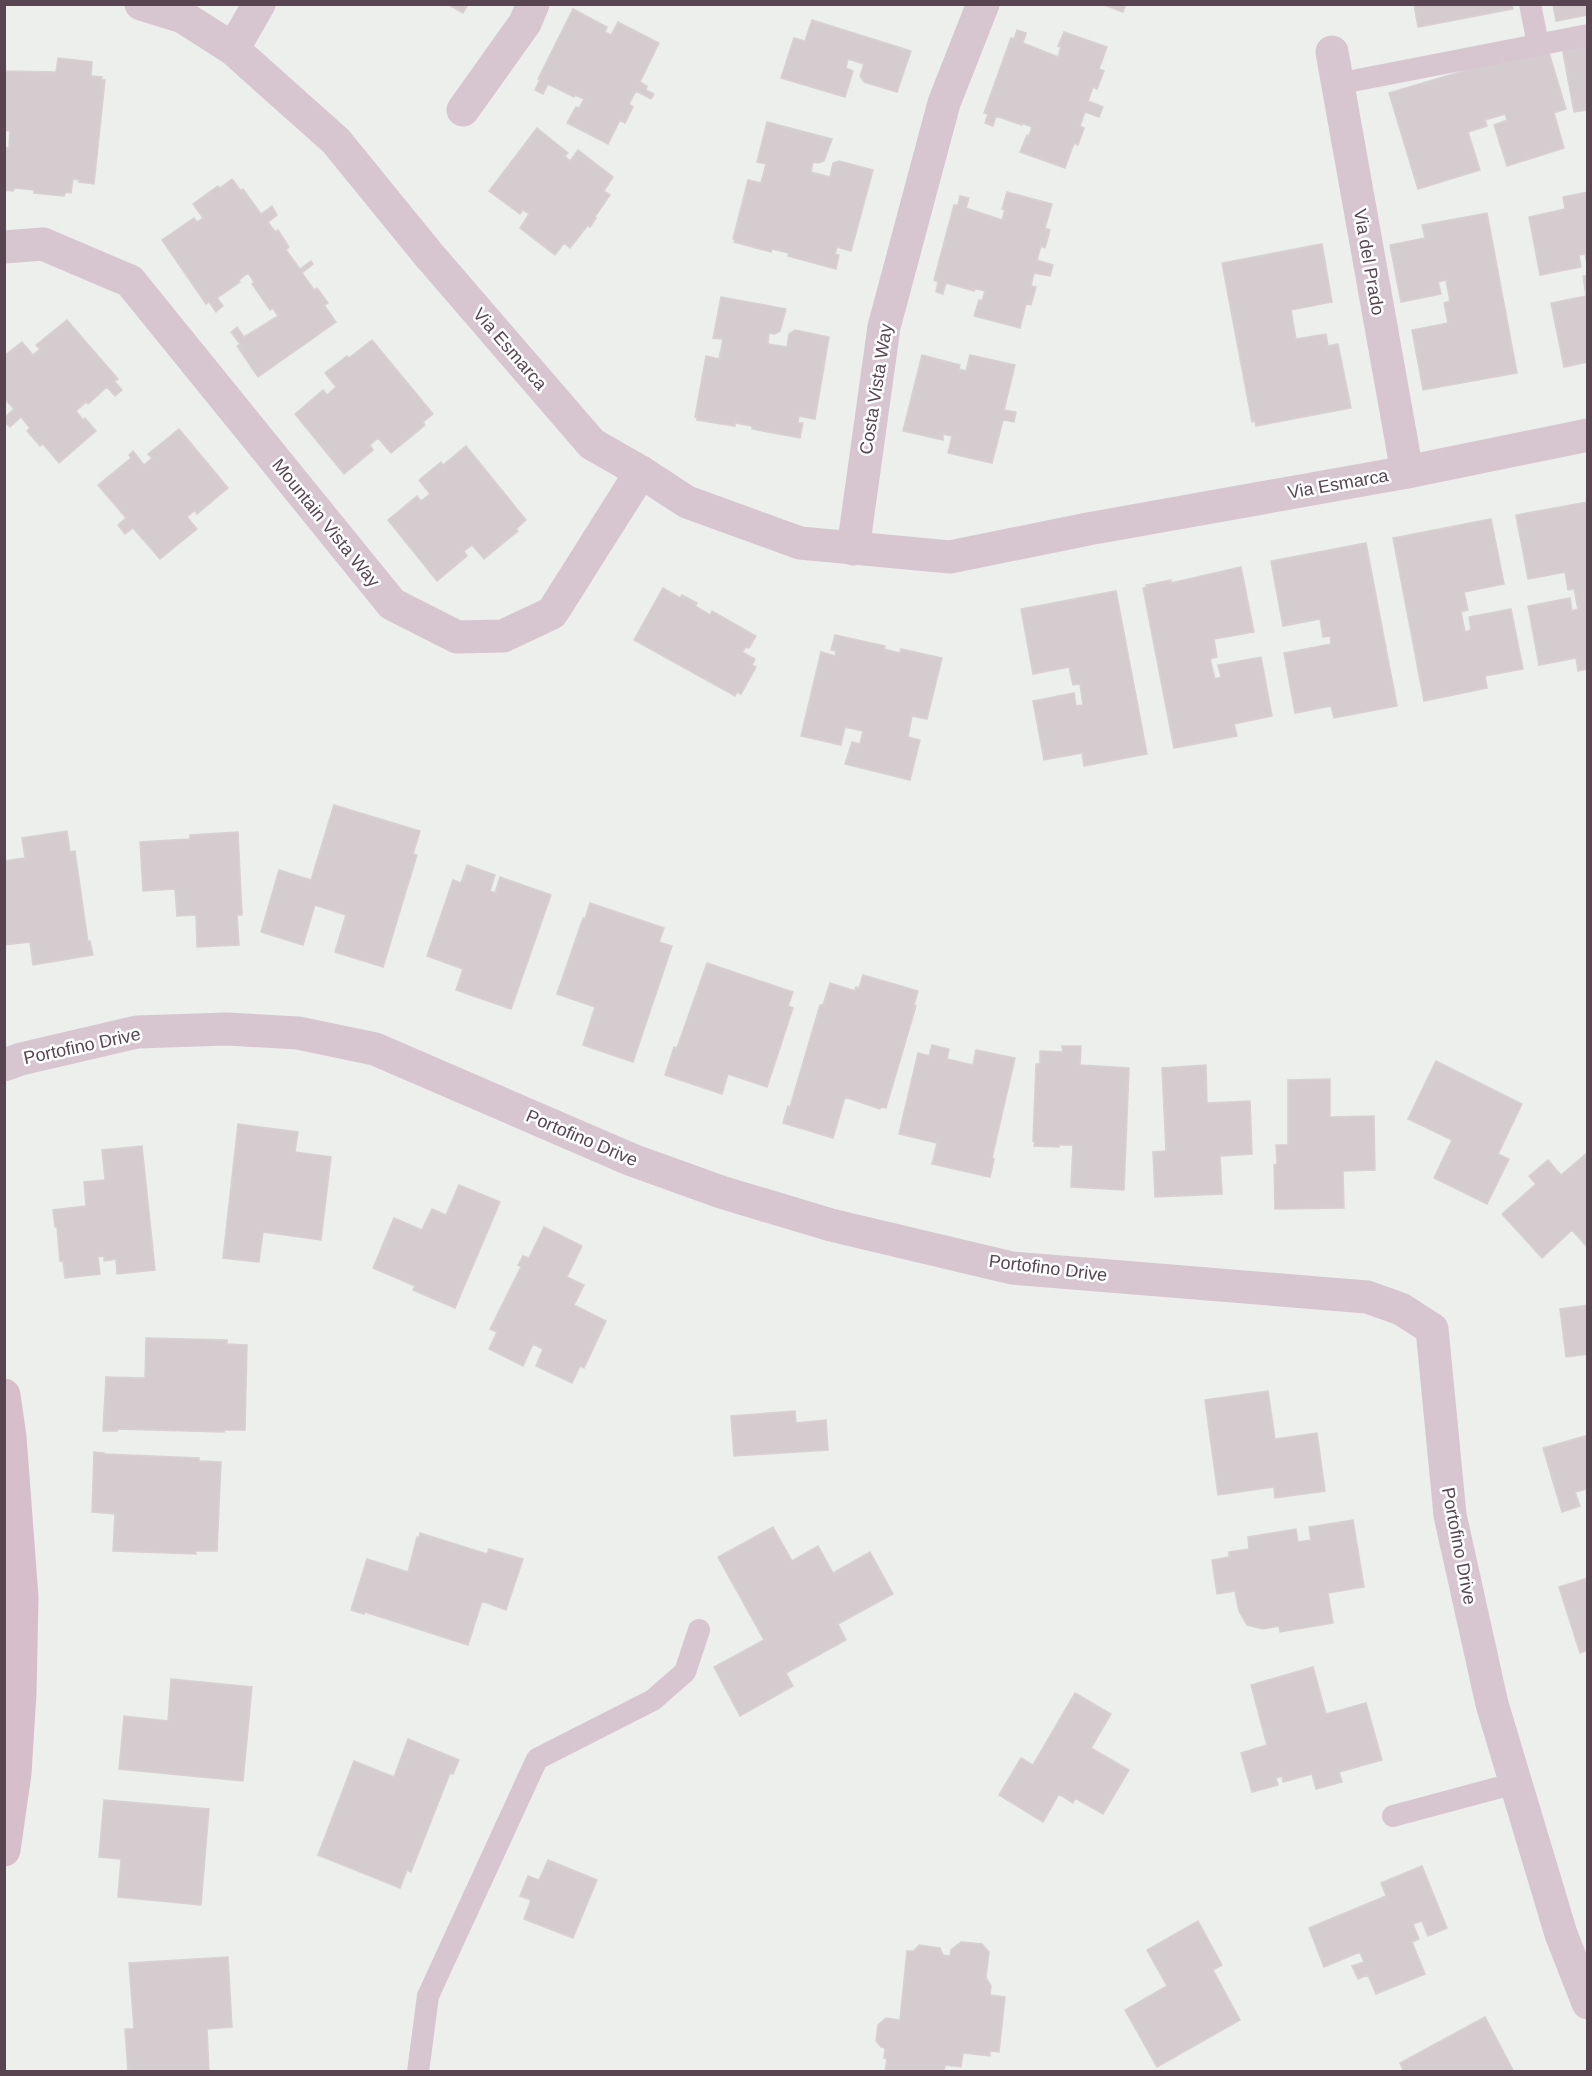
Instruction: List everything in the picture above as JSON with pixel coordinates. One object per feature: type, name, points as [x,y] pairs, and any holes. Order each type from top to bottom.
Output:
[{"type":"main road","points":[[4,1395],[10,1437],[22,1597],[20,1694],[15,1773],[4,1850]]},
{"type":"street","points":[[141,4],[183,17],[233,49],[259,4]]},
{"type":"street","points":[[464,110],[525,23],[533,4]]},
{"type":"street","name":"Costa Vista Way","points":[[853,549],[884,327],[944,103],[983,4]]},
{"type":"street","name":"Via Esmarca","points":[[233,49],[336,141],[428,254],[592,444],[687,502],[800,543],[950,557],[1088,529],[1407,472],[1587,435]]},
{"type":"street","name":"Via del Prado","points":[[1332,52],[1407,472]]},
{"type":"street","name":"Mountain Vista Way","points":[[4,247],[43,244],[130,281],[393,604],[457,637],[503,636],[552,613],[641,472]]},
{"type":"street","name":"Portofino Drive","points":[[4,1065],[136,1032],[227,1029],[298,1033],[375,1049],[632,1160],[721,1192],[831,1226],[1012,1268],[1367,1297],[1401,1310],[1432,1329],[1450,1515],[1492,1704],[1561,1934],[1587,2003]]},
{"type":"lane","points":[[1530,4],[1538,44]]},
{"type":"lane","points":[[1337,84],[1587,34]]},
{"type":"lane","points":[[418,2072],[428,1996],[537,1759],[653,1700],[685,1672],[699,1630]]},
{"type":"lane","points":[[1394,1816],[1516,1783]]},
{"type":"building","points":[[447,4],[468,4],[463,13]]},
{"type":"building","points":[[1102,4],[1126,4],[1123,12]]},
{"type":"building","points":[[1414,4],[1512,4],[1513,9],[1418,27]]},
{"type":"building","points":[[1553,4],[1588,4],[1588,15],[1556,21]]},
{"type":"building","points":[[573,9],[607,27],[605,32],[611,35],[618,22],[659,43],[640,82],[647,86],[646,90],[654,94],[651,99],[636,91],[629,104],[633,107],[625,123],[620,120],[608,144],[567,123],[576,107],[579,108],[584,99],[575,95],[574,97],[548,84],[543,94],[535,90],[540,79],[538,79]]},
{"type":"building","points":[[812,20],[911,51],[897,92],[864,82],[860,76],[864,64],[848,59],[846,68],[853,71],[845,97],[781,78],[794,38],[805,41]]},
{"type":"building","points":[[1017,30],[1026,33],[1023,43],[1058,57],[1061,47],[1058,46],[1064,32],[1107,47],[1099,69],[1104,71],[1097,89],[1093,87],[1088,101],[1103,107],[1099,117],[1085,112],[1080,126],[1084,128],[1078,145],[1074,143],[1065,168],[1020,152],[1032,127],[996,116],[993,126],[985,123],[988,114],[984,113],[1011,38],[1014,39]]},
{"type":"building","points":[[1588,42],[1588,114],[1587,110],[1574,112],[1562,47]]},
{"type":"building","points":[[1547,46],[1566,109],[1554,113],[1564,148],[1507,166],[1494,125],[1507,120],[1505,114],[1485,120],[1487,126],[1468,132],[1480,170],[1418,189],[1389,93]]},
{"type":"building","points":[[58,58],[92,62],[91,76],[102,77],[101,80],[105,80],[94,184],[73,179],[71,193],[66,192],[64,196],[34,193],[34,190],[15,188],[13,191],[4,190],[4,147],[9,148],[10,131],[4,130],[4,71],[56,72]]},
{"type":"building","points":[[767,122],[832,139],[824,161],[813,162],[811,172],[830,177],[833,163],[839,161],[873,170],[851,251],[837,247],[835,254],[839,255],[836,269],[788,256],[789,253],[772,249],[771,252],[734,242],[748,180],[761,183],[766,164],[757,162]]},
{"type":"building","points":[[537,128],[568,153],[565,156],[570,161],[578,150],[613,177],[604,191],[610,195],[590,227],[588,225],[570,248],[564,243],[555,255],[520,228],[529,214],[523,210],[520,214],[489,191]]},
{"type":"building","points":[[232,179],[241,191],[243,189],[261,214],[272,206],[277,215],[268,222],[275,232],[278,230],[289,247],[286,250],[300,269],[311,261],[313,264],[302,273],[314,290],[317,288],[328,303],[324,305],[336,322],[258,377],[237,346],[240,344],[231,332],[237,327],[244,337],[278,316],[273,308],[270,310],[252,284],[254,282],[248,273],[239,280],[240,282],[217,298],[223,306],[216,312],[209,302],[206,304],[162,240],[194,218],[197,222],[203,218],[193,204]]},
{"type":"building","points":[[1007,192],[1052,204],[1045,228],[1050,230],[1045,248],[1041,246],[1037,260],[1053,265],[1050,276],[1034,273],[1031,286],[1036,287],[1031,305],[1026,304],[1020,328],[974,316],[979,300],[982,301],[985,291],[974,288],[974,291],[946,283],[943,294],[936,292],[938,282],[934,280],[954,205],[958,205],[960,196],[969,198],[966,208],[1002,220],[1005,210],[1002,209]]},
{"type":"building","points":[[1588,192],[1588,268],[1585,254],[1579,255],[1581,267],[1540,275],[1529,217],[1565,209],[1563,197]]},
{"type":"building","points":[[1487,213],[1517,373],[1423,390],[1412,330],[1448,323],[1444,303],[1450,301],[1446,280],[1438,282],[1441,294],[1401,302],[1390,245],[1425,238],[1422,225]]},
{"type":"building","points":[[1322,244],[1332,302],[1291,310],[1296,339],[1326,334],[1328,346],[1338,344],[1351,408],[1256,426],[1255,421],[1252,422],[1222,263]]},
{"type":"building","points":[[1588,275],[1588,362],[1564,367],[1551,303],[1586,296],[1583,276]]},
{"type":"building","points":[[721,297],[786,309],[780,331],[775,334],[769,333],[768,344],[787,347],[789,334],[795,330],[829,337],[815,419],[799,416],[798,423],[803,423],[800,438],[752,429],[752,426],[735,423],[735,426],[697,420],[695,417],[706,356],[719,359],[723,339],[713,338]]},
{"type":"building","points":[[67,320],[118,379],[114,381],[122,390],[115,396],[107,387],[88,404],[86,402],[76,411],[96,431],[59,463],[43,444],[40,446],[27,431],[30,428],[21,417],[10,427],[4,421],[4,418],[14,409],[4,398],[4,356],[22,342],[33,355],[40,349],[36,345]]},
{"type":"building","points":[[372,340],[433,414],[423,422],[425,425],[391,453],[378,438],[370,445],[373,450],[344,474],[295,414],[323,390],[327,395],[336,387],[325,373]]},
{"type":"building","points":[[922,355],[960,365],[959,369],[966,371],[970,355],[1015,365],[1004,410],[1016,412],[1014,422],[1003,420],[992,463],[948,453],[952,436],[943,434],[943,440],[903,431]]},
{"type":"building","points":[[179,429],[228,488],[197,514],[195,510],[187,517],[197,529],[160,559],[133,528],[125,534],[118,525],[126,518],[98,485],[131,458],[129,455],[133,451],[144,465],[152,458],[148,454]]},
{"type":"building","points":[[466,446],[526,520],[516,529],[518,531],[484,559],[472,545],[464,551],[467,556],[437,581],[388,520],[417,496],[421,501],[430,494],[419,480],[441,462],[443,465]]},
{"type":"building","points":[[1588,502],[1588,669],[1578,671],[1576,658],[1539,665],[1528,606],[1570,598],[1572,611],[1578,609],[1574,589],[1568,590],[1565,572],[1528,579],[1516,515]]},
{"type":"building","points":[[1491,519],[1504,584],[1464,592],[1468,610],[1461,612],[1465,632],[1471,630],[1469,617],[1511,609],[1523,669],[1485,676],[1487,688],[1424,701],[1393,538]]},
{"type":"building","points":[[1366,543],[1397,706],[1334,718],[1331,706],[1295,713],[1284,653],[1331,644],[1330,636],[1323,637],[1320,619],[1283,626],[1271,561]]},
{"type":"building","points":[[1241,567],[1254,632],[1214,639],[1217,657],[1210,659],[1215,679],[1221,677],[1218,665],[1261,657],[1272,716],[1234,724],[1237,736],[1174,748],[1143,588],[1147,587],[1146,585],[1171,580],[1171,583]]},
{"type":"building","points":[[663,588],[680,598],[682,595],[697,603],[695,606],[710,615],[712,611],[756,636],[749,648],[746,647],[742,652],[755,659],[752,665],[756,667],[741,694],[737,692],[735,696],[634,640]]},
{"type":"building","points":[[1116,591],[1147,754],[1084,766],[1082,753],[1044,760],[1033,701],[1074,693],[1076,706],[1083,705],[1080,684],[1073,685],[1069,667],[1033,674],[1021,609]]},
{"type":"building","points":[[835,635],[885,646],[884,649],[900,653],[901,649],[942,658],[927,719],[912,716],[908,737],[920,740],[910,780],[845,764],[852,742],[860,744],[863,731],[845,727],[841,745],[801,736],[821,652],[835,656],[836,651],[831,650]]},
{"type":"building","points":[[334,805],[420,831],[413,854],[417,855],[383,967],[335,952],[346,915],[315,905],[303,945],[261,932],[279,870],[311,880]]},
{"type":"building","points":[[67,831],[70,852],[75,851],[88,942],[90,941],[93,955],[33,965],[30,942],[4,945],[4,861],[25,858],[22,838]]},
{"type":"building","points":[[238,832],[242,915],[237,915],[239,945],[197,947],[196,915],[177,916],[175,889],[143,891],[140,842],[190,839],[190,835]]},
{"type":"building","points":[[467,865],[495,875],[490,891],[495,893],[500,877],[551,895],[511,1009],[456,990],[463,969],[427,956],[453,880],[461,883]]},
{"type":"building","points":[[590,903],[664,928],[659,942],[672,946],[633,1062],[583,1045],[595,1007],[557,994]]},
{"type":"building","points":[[707,963],[793,992],[788,1006],[793,1008],[767,1087],[728,1074],[722,1094],[665,1075]]},
{"type":"building","points":[[863,975],[918,991],[914,1005],[916,1006],[886,1108],[881,1107],[880,1109],[845,1097],[833,1138],[783,1123],[788,1106],[790,1107],[820,1005],[823,1005],[830,983],[855,991],[856,987],[859,988]]},
{"type":"building","points":[[932,1045],[949,1049],[947,1059],[973,1065],[976,1050],[1015,1058],[992,1158],[994,1159],[990,1177],[932,1164],[937,1143],[899,1134],[918,1053],[929,1056]]},
{"type":"building","points":[[1062,1046],[1081,1046],[1080,1065],[1129,1068],[1124,1190],[1071,1187],[1073,1145],[1034,1146],[1036,1064],[1040,1064],[1040,1051],[1063,1052]]},
{"type":"building","points":[[1436,1061],[1522,1104],[1498,1154],[1509,1159],[1487,1204],[1434,1178],[1452,1140],[1408,1119]]},
{"type":"building","points":[[1206,1065],[1207,1103],[1250,1101],[1252,1154],[1220,1156],[1222,1194],[1155,1197],[1153,1152],[1166,1151],[1162,1068]]},
{"type":"building","points":[[1330,1079],[1330,1117],[1374,1116],[1375,1170],[1343,1171],[1344,1208],[1275,1209],[1276,1145],[1288,1145],[1288,1080]]},
{"type":"building","points":[[238,1124],[298,1132],[295,1152],[331,1157],[321,1240],[263,1232],[259,1262],[223,1258]]},
{"type":"building","points":[[142,1146],[155,1270],[117,1274],[116,1259],[104,1261],[104,1256],[98,1257],[100,1274],[65,1278],[63,1261],[60,1261],[53,1210],[86,1206],[84,1182],[105,1180],[102,1150]]},
{"type":"building","points":[[1588,1152],[1588,1248],[1572,1230],[1542,1258],[1502,1214],[1536,1184],[1529,1176],[1548,1160],[1561,1175]]},
{"type":"building","points":[[459,1185],[500,1202],[455,1308],[413,1290],[415,1286],[373,1268],[394,1218],[422,1230],[432,1209],[446,1215]]},
{"type":"building","points":[[544,1227],[582,1246],[567,1277],[584,1285],[574,1305],[606,1321],[584,1368],[580,1366],[572,1383],[536,1366],[543,1349],[533,1344],[523,1366],[489,1349],[497,1332],[490,1329],[521,1267],[518,1265],[523,1256],[529,1258]]},
{"type":"building","points":[[1588,1305],[1588,1354],[1566,1357],[1560,1309]]},
{"type":"building","points":[[146,1338],[227,1340],[227,1344],[247,1345],[245,1430],[224,1430],[224,1432],[117,1429],[117,1431],[103,1431],[106,1377],[145,1378]]},
{"type":"building","points":[[1268,1391],[1275,1439],[1317,1433],[1325,1491],[1275,1498],[1274,1487],[1218,1495],[1205,1400]]},
{"type":"building","points":[[795,1411],[796,1423],[826,1420],[828,1450],[734,1456],[731,1416]]},
{"type":"building","points":[[1585,1436],[1588,1444],[1588,1489],[1575,1492],[1580,1506],[1562,1512],[1543,1448]]},
{"type":"building","points":[[94,1452],[199,1458],[199,1461],[221,1462],[217,1551],[195,1551],[196,1554],[113,1551],[115,1514],[92,1512]]},
{"type":"building","points":[[1353,1520],[1364,1587],[1328,1593],[1333,1623],[1280,1632],[1279,1626],[1263,1629],[1247,1625],[1239,1611],[1235,1591],[1217,1594],[1212,1560],[1229,1557],[1229,1552],[1249,1549],[1248,1537],[1296,1529],[1298,1542],[1311,1540],[1309,1527]]},
{"type":"building","points":[[773,1527],[792,1561],[818,1546],[833,1573],[870,1552],[893,1594],[838,1624],[846,1640],[786,1673],[793,1686],[740,1716],[714,1667],[764,1640],[718,1557]]},
{"type":"building","points":[[420,1533],[487,1554],[489,1549],[523,1559],[506,1610],[482,1601],[468,1645],[365,1612],[364,1614],[351,1610],[367,1559],[408,1572]]},
{"type":"building","points":[[1588,1578],[1588,1650],[1580,1653],[1559,1587]]},
{"type":"building","points":[[1313,1667],[1326,1714],[1366,1703],[1382,1760],[1339,1772],[1342,1782],[1316,1789],[1312,1774],[1283,1782],[1282,1776],[1276,1778],[1278,1785],[1252,1792],[1241,1753],[1267,1745],[1251,1685]]},
{"type":"building","points":[[171,1679],[252,1687],[243,1781],[119,1769],[124,1716],[168,1721]]},
{"type":"building","points":[[1075,1693],[1111,1714],[1091,1748],[1129,1770],[1103,1814],[1075,1798],[1073,1803],[1059,1794],[1043,1822],[999,1795],[1021,1758],[1033,1765]]},
{"type":"building","points":[[408,1739],[459,1760],[453,1774],[450,1773],[411,1872],[407,1870],[400,1888],[318,1855],[354,1761],[394,1777]]},
{"type":"building","points":[[104,1800],[209,1809],[201,1905],[118,1897],[121,1859],[99,1857]]},
{"type":"building","points":[[548,1860],[597,1880],[573,1938],[524,1919],[531,1900],[520,1896],[528,1876],[539,1880]]},
{"type":"building","points":[[1422,1866],[1447,1928],[1428,1936],[1422,1921],[1413,1924],[1419,1939],[1412,1942],[1425,1974],[1376,1994],[1368,1975],[1358,1979],[1352,1966],[1364,1962],[1360,1952],[1324,1967],[1309,1928],[1386,1896],[1381,1883]]},
{"type":"building","points":[[1198,1921],[1222,1965],[1213,1970],[1240,2020],[1157,2067],[1125,2010],[1167,1986],[1147,1950]]},
{"type":"building","points":[[961,1942],[982,1944],[989,1952],[986,1978],[991,1986],[990,1995],[1005,1997],[999,2052],[990,2051],[990,2056],[963,2053],[961,2067],[945,2065],[944,2072],[885,2072],[887,2059],[884,2058],[885,2048],[876,2041],[878,2025],[886,2018],[900,2020],[907,1951],[914,1951],[919,1945],[940,1948],[943,1955],[950,1956],[951,1950]]},
{"type":"building","points":[[228,1957],[232,2027],[207,2029],[209,2072],[128,2072],[125,2029],[134,2029],[129,1963]]},
{"type":"building","points":[[1485,2017],[1514,2072],[1404,2072],[1400,2063]]}]
